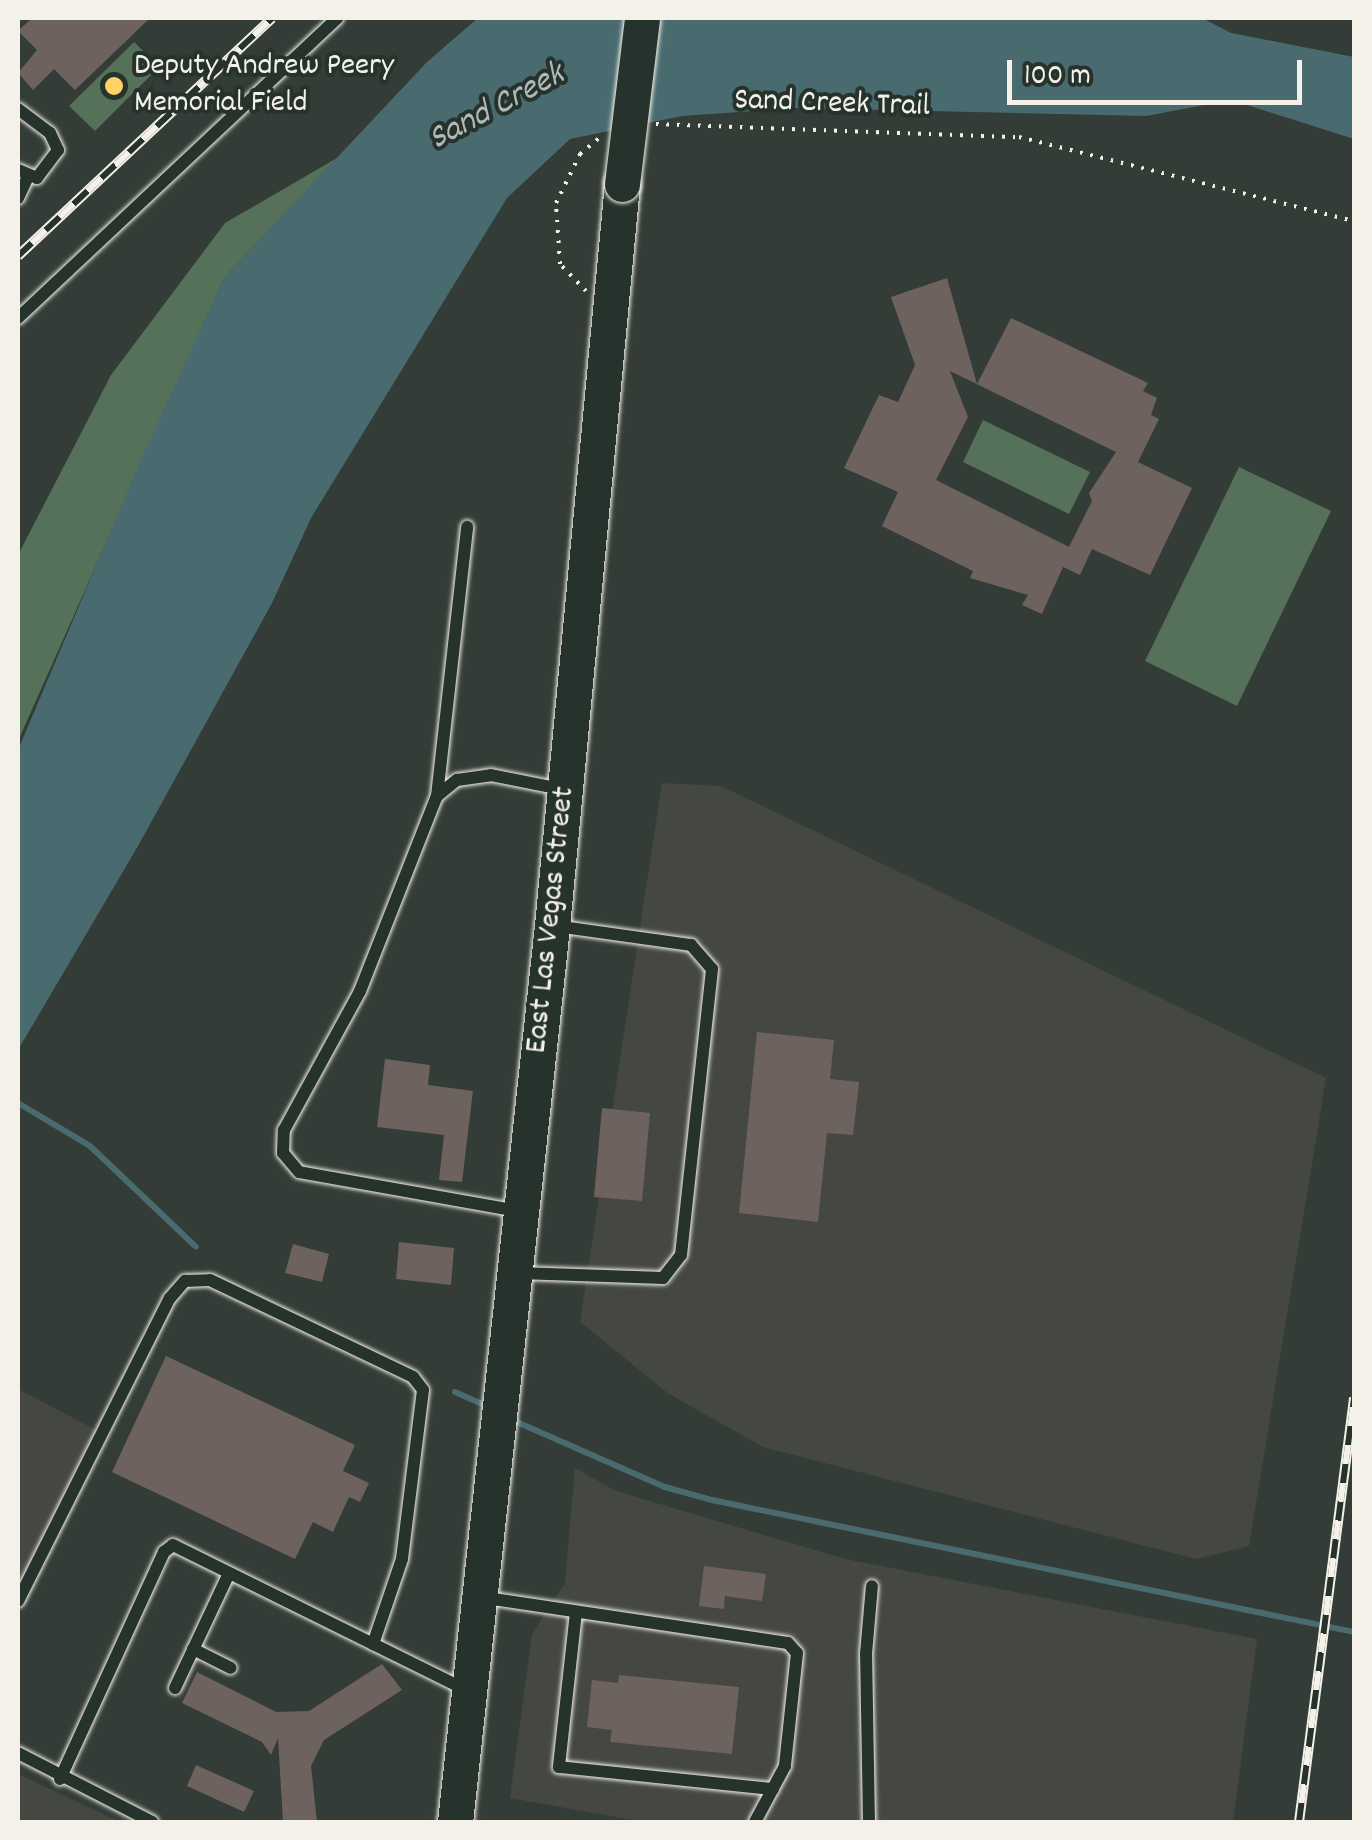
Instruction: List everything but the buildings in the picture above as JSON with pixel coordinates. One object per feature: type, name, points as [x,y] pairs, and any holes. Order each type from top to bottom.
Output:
[{"type":"street","name":"East Las Vegas Street","points":[[455,1822],[552,926],[622,184],[642,18]]},
{"type":"lane","points":[[18,318],[336,18]]},
{"type":"lane","points":[[18,109],[50,132],[58,150],[48,169],[23,173],[18,198]]},
{"type":"lane","points":[[467,528],[436,796],[360,991],[284,1130],[283,1153],[299,1172],[521,1211]]},
{"type":"lane","points":[[436,796],[457,780],[491,775],[566,790]]},
{"type":"lane","points":[[514,1273],[663,1278],[681,1255],[712,970],[691,945],[552,926]]},
{"type":"lane","points":[[18,1602],[170,1298],[185,1280],[210,1280],[413,1377],[423,1390],[402,1558],[373,1644]]},
{"type":"lane","points":[[60,1779],[164,1552],[173,1546],[468,1691]]},
{"type":"lane","points":[[175,1688],[229,1573]]},
{"type":"lane","points":[[868,1822],[866,1654],[872,1586]]},
{"type":"lane","points":[[478,1597],[788,1643],[797,1653],[786,1766],[755,1822]]},
{"type":"lane","points":[[576,1612],[559,1767],[774,1790]]},
{"type":"lane","points":[[193,1649],[231,1668]]},
{"type":"lane","points":[[18,1752],[60,1779],[152,1822]]},
{"type":"path","name":"Sand Creek Trail","points":[[636,128],[681,122],[1019,137],[1354,221]]},
{"type":"path","points":[[593,293],[572,283],[560,264],[556,202],[580,154],[598,136],[618,132]]},
{"type":"shaded area","points":[[662,783],[721,786],[1326,1078],[1249,1546],[1196,1559],[763,1447],[669,1394],[580,1322]]},
{"type":"shaded area","points":[[18,1389],[102,1433],[18,1585]]},
{"type":"shaded area","points":[[575,1468],[616,1491],[845,1559],[1257,1639],[1233,1822],[644,1822],[510,1798],[532,1634],[565,1583]]},
{"type":"shaded area","points":[[18,1774],[120,1822],[18,1822]]},
{"type":"green space","name":"Deputy Andrew Peery Memorial Field","points":[[134,42],[159,67],[95,131],[69,106]]},
{"type":"green space","points":[[337,158],[224,278],[18,741],[18,555],[111,375],[225,223]]},
{"type":"green space","points":[[983,420],[1090,472],[1069,514],[963,462]]},
{"type":"green space","points":[[1239,467],[1331,511],[1237,706],[1145,661]]},
{"type":"water","name":"Sand Creek","points":[[478,18],[1202,18],[1231,33],[1354,57],[1354,139],[1231,100],[1146,116],[795,108],[682,116],[570,139],[507,198],[311,518],[272,603],[138,846],[18,1050],[18,750],[143,455],[224,278],[427,62]]},
{"type":"waterway","points":[[18,1103],[90,1146],[196,1247]]},
{"type":"waterway","points":[[455,1392],[486,1406]]},
{"type":"waterway","points":[[510,1419],[665,1487],[712,1500],[1354,1632]]},
{"type":"railway","points":[[18,256],[272,18]]},
{"type":"railway","points":[[1299,1822],[1354,1398]]},
{"type":"place","name":"Deputy Andrew Peery Memorial Field","points":[[114,86]]}]
